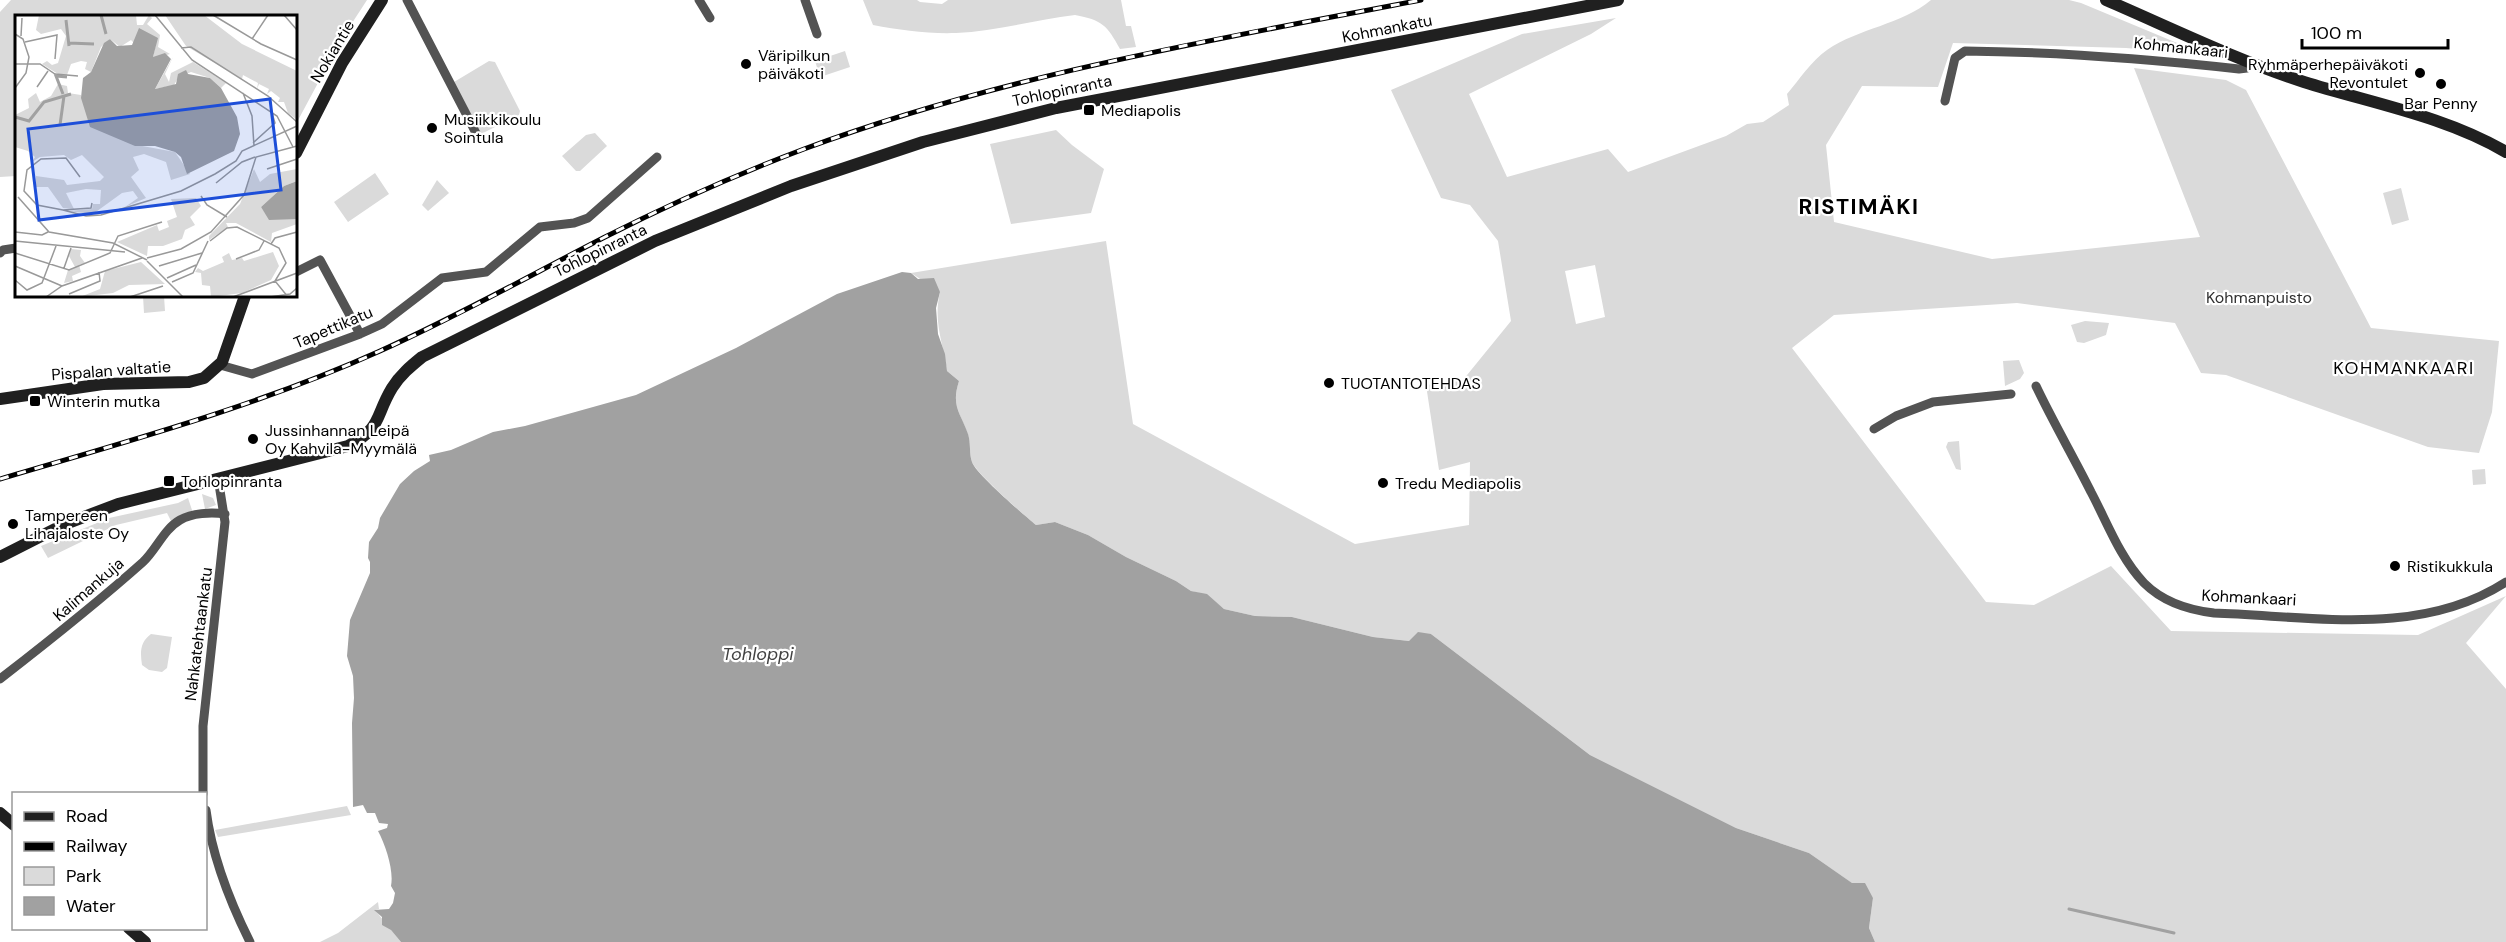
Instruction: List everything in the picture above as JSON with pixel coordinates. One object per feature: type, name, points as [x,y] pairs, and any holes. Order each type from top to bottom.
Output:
[{"type":"street","name":"Nokiantie","points":[[297,151],[338,72],[382,0]]},
{"type":"street","points":[[407,0],[477,135]]},
{"type":"street","points":[[699,0],[710,18]]},
{"type":"street","points":[[805,0],[817,34]]},
{"type":"street","name":"Kohmankatu","points":[[1198,81],[1618,0]]},
{"type":"street","points":[[2106,0],[2253,64]]},
{"type":"street","name":"Kohmankaari","points":[[1945,101],[1955,58],[1965,51],[2096,56],[2239,69],[2253,64],[2449,126],[2506,152]]},
{"type":"street","name":"Tohlopinranta","points":[[0,557],[88,514],[118,504],[348,446],[371,430],[399,378],[422,357],[672,234],[791,186],[923,142],[1023,115],[1198,81]]},
{"type":"street","name":"Tapettikatu","points":[[220,365],[252,374],[382,324],[432,283],[442,278],[486,272],[540,227],[574,223],[588,218],[657,157]]},
{"type":"street","points":[[0,253],[3,250],[15,248]]},
{"type":"street","points":[[297,272],[320,260],[360,334]]},
{"type":"street","points":[[220,365],[230,343],[245,297]]},
{"type":"street","name":"Pispalan valtatie","points":[[0,399],[103,384],[194,381],[208,376],[220,365]]},
{"type":"street","name":"Kohmankaari","points":[[2036,386],[2122,552],[2143,582],[2172,603],[2196,611],[2214,613],[2381,621],[2434,612],[2477,597],[2506,582]]},
{"type":"street","points":[[1874,429],[1896,416],[1933,402],[2011,394]]},
{"type":"street","name":"Nahkatehtaankatu","points":[[203,792],[203,726],[225,514],[218,478]]},
{"type":"street","name":"Kalimankuja","points":[[0,679],[103,598],[152,554],[179,520],[206,513],[225,514]]},
{"type":"street","points":[[0,813],[12,823]]},
{"type":"street","points":[[207,815],[216,860],[233,906],[250,942]]},
{"type":"street","points":[[131,930],[145,942]]},
{"type":"green space","points":[[11,0],[367,0],[341,40],[297,122],[297,15],[15,15],[15,176],[0,177],[0,12]]},
{"type":"green space","points":[[863,0],[917,0],[942,4],[948,0],[1121,0],[1126,26],[1131,26],[1136,47],[1120,49],[1103,25],[1092,19],[1075,15],[956,33],[883,27],[873,25]]},
{"type":"green space","name":"Kohmanpuisto","points":[[1931,0],[2069,0],[2206,55],[2126,48],[1953,43],[1938,87],[1862,86],[1826,145],[1834,222],[1992,259],[2200,237],[2134,68],[2226,80],[2246,90],[2371,328],[2499,341],[2492,412],[2479,453],[2428,447],[2226,375],[2201,373],[2175,323],[2017,303],[1834,315],[1792,348],[1986,602],[2034,605],[2111,566],[2171,631],[2418,635],[2506,596],[2466,643],[2506,689],[2506,942],[1875,942],[1869,928],[1873,898],[1809,853],[1736,828],[1590,755],[1431,634],[1409,641],[1373,637],[1292,617],[1255,616],[1224,609],[1207,595],[1191,591],[1088,535],[1055,522],[1036,525],[991,485],[972,462],[969,438],[956,403],[959,381],[947,371],[939,332],[940,292],[911,273],[1106,241],[1133,424],[1355,544],[1469,525],[1470,462],[1439,470],[1426,385],[1463,380],[1511,321],[1498,241],[1470,205],[1441,198],[1391,90],[1522,34],[1616,18],[1591,34],[1469,94],[1507,177],[1608,149],[1628,172],[1726,136],[1747,124],[1763,122],[1789,105],[1787,94],[1821,54],[1853,36],[1893,21]],"holes":[[[1595,265],[1605,317],[1576,324],[1565,271]]]},
{"type":"green space","points":[[845,51],[850,67],[820,77],[815,61]]},
{"type":"green space","points":[[489,61],[495,62],[520,111],[519,115],[481,134],[454,82]]},
{"type":"green space","points":[[1056,130],[1104,169],[1091,213],[1011,224],[990,144]]},
{"type":"green space","points":[[595,133],[607,146],[580,171],[576,171],[562,156],[586,135]]},
{"type":"green space","points":[[375,173],[389,194],[348,222],[334,202]]},
{"type":"green space","points":[[437,180],[449,193],[428,211],[422,205]]},
{"type":"green space","points":[[2401,188],[2409,220],[2392,225],[2383,193]]},
{"type":"green space","points":[[143,297],[164,297],[165,311],[144,313]]},
{"type":"green space","points":[[2085,321],[2109,323],[2106,335],[2084,343],[2077,342],[2071,325]]},
{"type":"green space","points":[[2019,360],[2024,373],[2020,379],[2005,386],[2003,361]]},
{"type":"green space","points":[[1959,441],[1961,470],[1956,469],[1946,447],[1948,442]]},
{"type":"green space","points":[[2485,469],[2486,484],[2473,485],[2472,470]]},
{"type":"green space","points":[[202,494],[213,498],[216,505],[205,509]]},
{"type":"green space","points":[[188,498],[193,513],[171,521],[167,513],[116,525],[48,558],[41,546],[109,518],[178,503]]},
{"type":"green space","points":[[151,634],[172,637],[167,668],[162,672],[149,670],[142,665],[142,648],[145,640]]},
{"type":"green space","points":[[347,806],[351,815],[218,837],[215,830]]},
{"type":"green space","points":[[378,902],[379,909],[375,910],[401,942],[320,942],[338,933]]},
{"type":"water","name":"Tohloppi","points":[[902,272],[911,273],[918,279],[934,278],[940,292],[936,308],[938,334],[945,354],[947,371],[959,381],[956,403],[968,434],[975,468],[1036,525],[1055,522],[1088,535],[1191,591],[1207,594],[1224,609],[1255,616],[1292,617],[1373,637],[1409,641],[1418,632],[1431,634],[1590,755],[1736,828],[1809,853],[1852,883],[1865,883],[1873,898],[1869,928],[1875,942],[401,942],[391,930],[382,925],[382,917],[374,910],[389,909],[395,893],[391,886],[389,858],[378,831],[387,828],[388,824],[379,823],[375,813],[367,813],[363,805],[353,807],[354,698],[353,676],[347,656],[350,620],[370,573],[369,542],[400,484],[430,461],[429,455],[451,450],[493,432],[525,426],[636,395],[736,348],[837,294]]},
{"type":"waterway","points":[[2069,909],[2174,933]]},
{"type":"railway","points":[[0,479],[240,406],[334,371],[436,324],[677,202],[778,159],[879,123],[955,100],[1109,62],[1421,0]]},
{"type":"place","name":"Väripilkun päiväkoti","points":[[746,64]]},
{"type":"place","name":"Ryhmäperhepäiväkoti Revontulet","points":[[2420,73]]},
{"type":"place","name":"Bar Penny","points":[[2441,84]]},
{"type":"place","name":"Mediapolis","points":[[1089,110]]},
{"type":"place","name":"Musiikkikoulu Sointula","points":[[432,128]]},
{"type":"place","name":"TUOTANTOTEHDAS","points":[[1329,383]]},
{"type":"place","name":"Winterin mutka","points":[[35,401]]},
{"type":"place","name":"Jussinhannan Leipä Oy Kahvila-Myymälä","points":[[253,439]]},
{"type":"place","name":"Tohlopinranta","points":[[169,481]]},
{"type":"place","name":"Tredu Mediapolis","points":[[1383,483]]},
{"type":"place","name":"Tampereen Lihajaloste Oy","points":[[13,524]]},
{"type":"place","name":"Ristikukkula","points":[[2395,566]]},
{"type":"district","name":"RISTIMÄKI","points":[[1859,206]]},
{"type":"district","name":"KOHMANKAARI","points":[[2404,368]]}]
